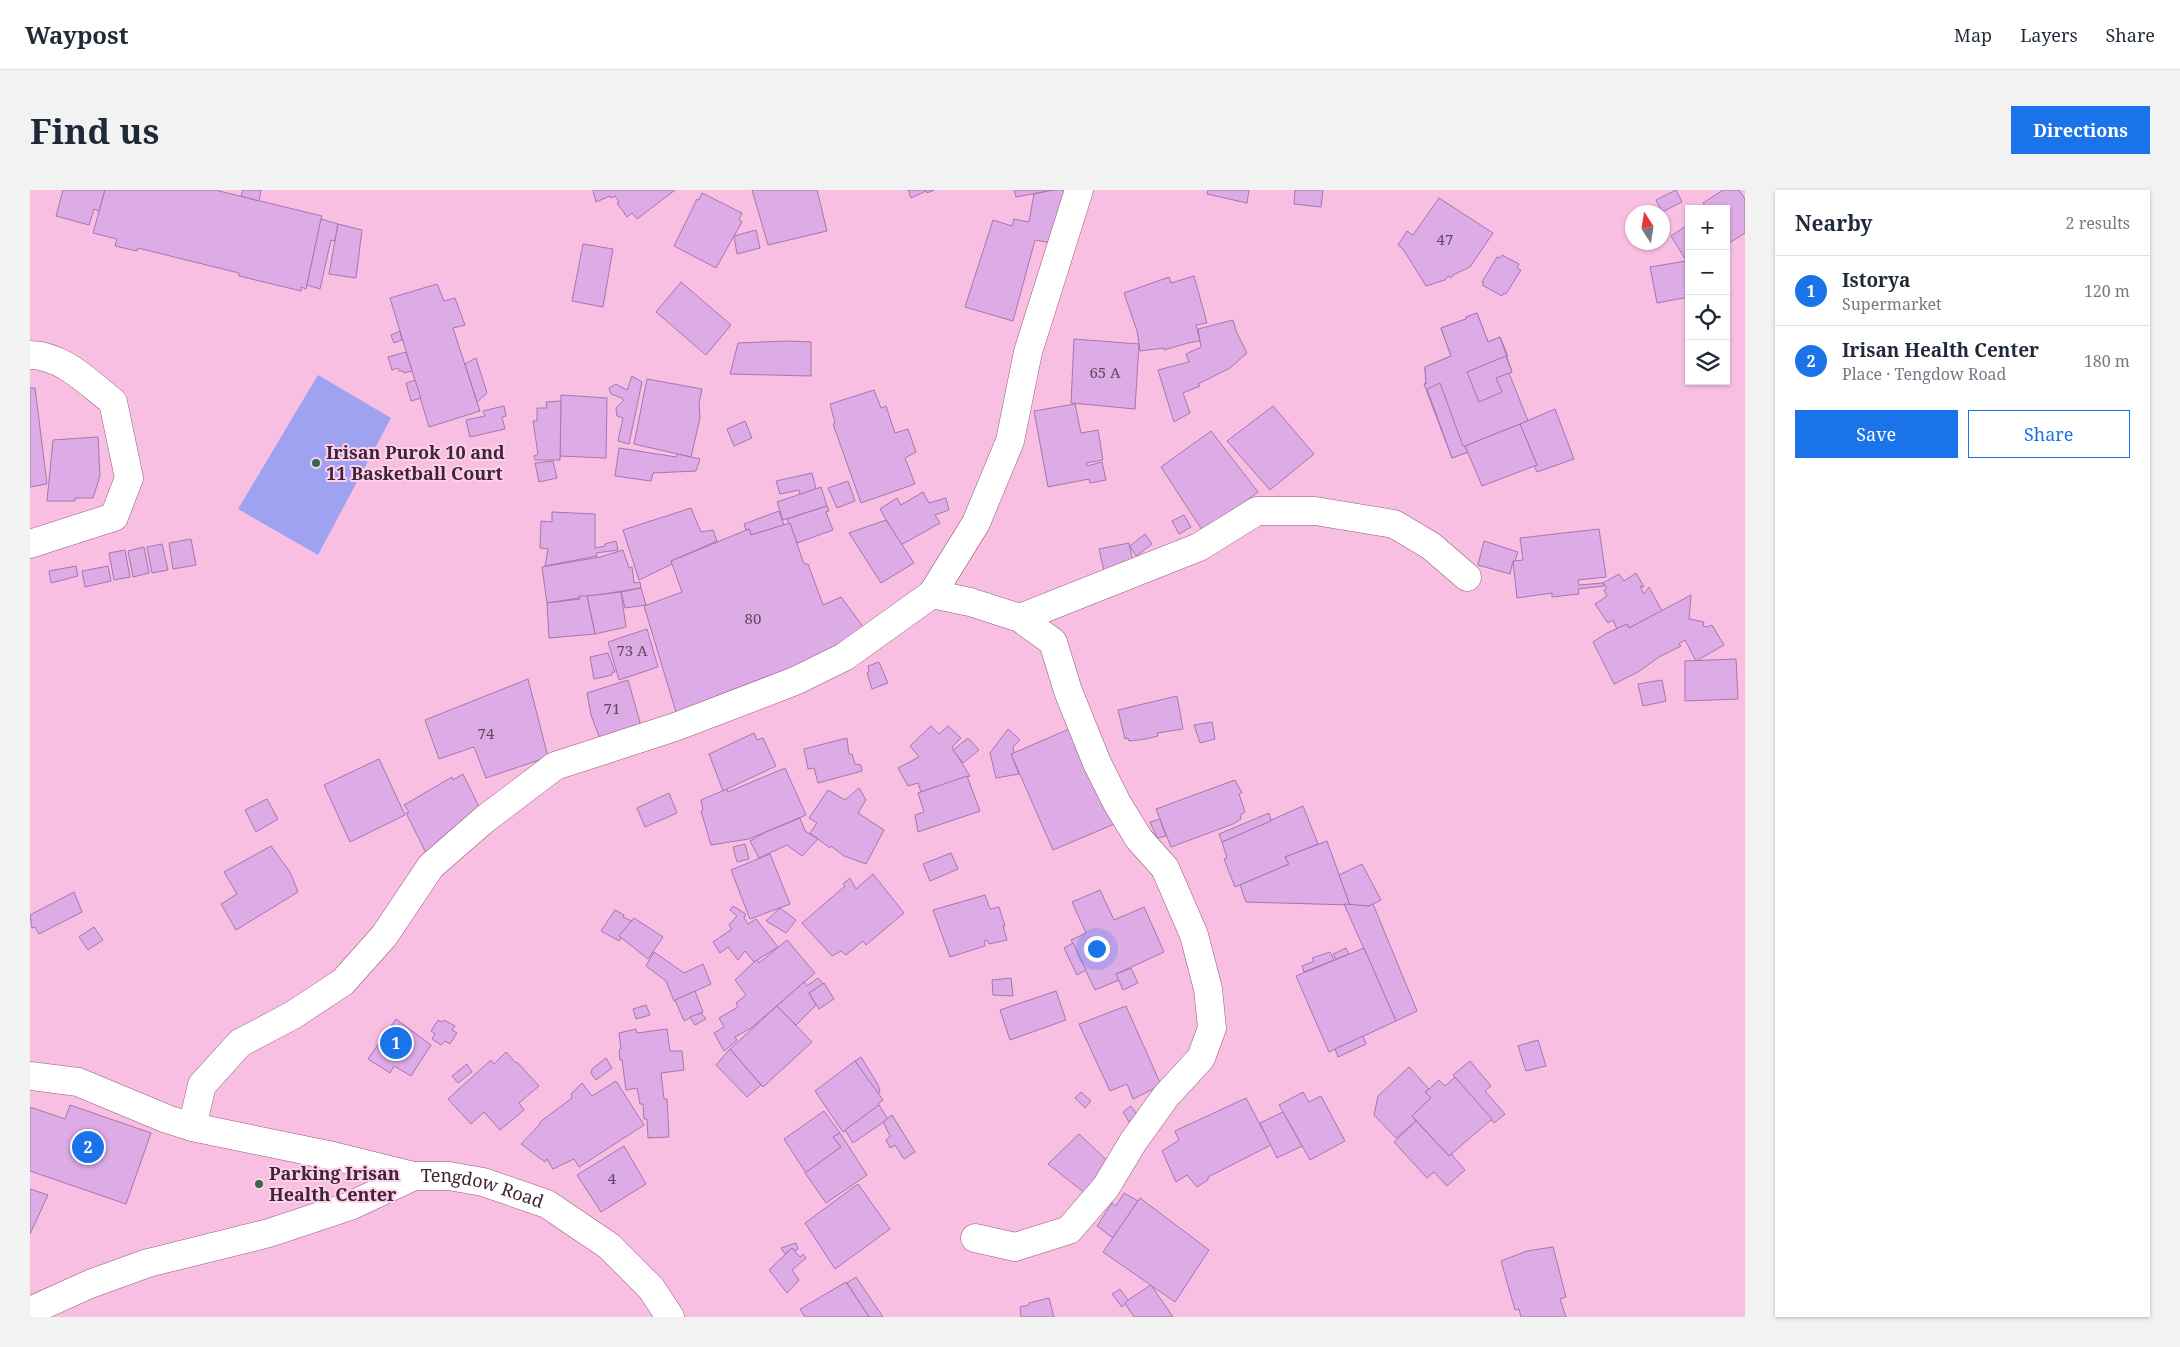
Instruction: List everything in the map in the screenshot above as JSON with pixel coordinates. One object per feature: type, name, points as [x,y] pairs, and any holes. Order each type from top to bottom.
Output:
[{"type":"street","points":[[192,1127],[202,1085],[240,1043],[293,1015],[343,982],[384,936],[431,866],[485,819],[555,766],[675,728],[795,681],[844,658],[932,594],[976,523],[1010,441],[1028,352],[1079,190]]},
{"type":"street","points":[[30,355],[44,355],[71,369],[114,402],[129,478],[114,517],[30,544]]},
{"type":"street","points":[[1020,618],[1199,547],[1257,511],[1315,511],[1394,524],[1431,546],[1467,577]]},
{"type":"street","points":[[932,594],[970,602],[1020,618],[1054,642],[1068,691],[1097,763],[1117,803],[1140,839],[1165,868],[1181,903],[1194,935],[1208,990],[1212,1028],[1202,1058],[1166,1096],[1133,1142],[1106,1187],[1069,1230],[1015,1247],[976,1238]]},
{"type":"street","points":[[30,1076],[78,1082],[167,1119],[192,1127],[333,1156],[414,1176]]},
{"type":"street","name":"Tengdow Road","points":[[30,1311],[90,1284],[148,1263],[269,1233],[350,1206],[414,1176],[449,1176],[483,1182],[547,1204],[609,1246],[651,1288],[670,1317]]},
{"type":"shaded area","name":"Irisan Purok 10 and 11 Basketball Court","points":[[318,375],[391,418],[318,555],[238,509]]},
{"type":"building","points":[[63,190],[105,190],[99,211],[94,209],[89,225],[56,216]]},
{"type":"building","points":[[105,190],[215,190],[322,216],[306,289],[301,287],[301,291],[239,276],[239,273],[138,248],[137,251],[115,246],[117,239],[93,233]]},
{"type":"building","points":[[243,190],[261,190],[259,201],[241,196]]},
{"type":"building","points":[[593,190],[675,190],[637,219],[632,213],[627,217],[617,203],[619,202],[615,196],[611,198],[610,196],[596,202]]},
{"type":"building","points":[[752,190],[817,190],[827,231],[768,245]]},
{"type":"building","points":[[908,190],[934,190],[927,193],[926,191],[911,198]]},
{"type":"building","points":[[1014,190],[1053,190],[1016,197]]},
{"type":"building","points":[[1053,190],[1077,190],[1057,244],[1035,240],[1013,321],[965,307],[993,220],[1012,226],[1014,219],[1029,222],[1034,194]]},
{"type":"building","points":[[1208,190],[1249,190],[1247,203],[1207,194]]},
{"type":"building","points":[[1295,190],[1323,190],[1321,207],[1294,204]]},
{"type":"building","points":[[1676,190],[1682,202],[1670,208],[1670,205],[1658,205],[1656,200]]},
{"type":"building","points":[[1723,190],[1739,190],[1745,199],[1745,233],[1730,242],[1730,205],[1704,205],[1703,203]]},
{"type":"building","points":[[702,193],[742,213],[739,220],[742,222],[716,268],[674,246],[697,199],[699,200]]},
{"type":"building","points":[[1439,198],[1493,233],[1470,267],[1453,275],[1451,278],[1448,276],[1445,280],[1426,286],[1403,249],[1398,245],[1407,231],[1413,235]]},
{"type":"building","points":[[321,219],[338,224],[335,241],[331,240],[320,289],[307,285]]},
{"type":"building","points":[[338,224],[362,230],[356,278],[329,274]]},
{"type":"building","points":[[1685,227],[1685,259],[1671,236]]},
{"type":"building","points":[[756,230],[760,248],[737,254],[734,236]]},
{"type":"building","points":[[583,244],[613,249],[603,307],[572,301]]},
{"type":"building","points":[[1502,255],[1519,264],[1517,268],[1521,270],[1506,294],[1504,293],[1502,296],[1482,285],[1484,283],[1482,282],[1497,257],[1500,258]]},
{"type":"building","points":[[1685,261],[1685,298],[1657,303],[1650,267]]},
{"type":"building","points":[[1194,276],[1207,323],[1196,325],[1200,341],[1164,350],[1164,348],[1140,351],[1137,331],[1124,293],[1169,277],[1171,283]]},
{"type":"building","points":[[681,282],[731,325],[706,355],[656,312]]},
{"type":"building","points":[[437,284],[444,301],[455,298],[465,325],[453,328],[480,411],[429,427],[390,298]]},
{"type":"building","points":[[1477,313],[1488,342],[1500,337],[1508,356],[1427,389],[1424,384],[1426,384],[1425,367],[1451,356],[1441,328]]},
{"type":"building","points":[[1477,313],[1488,342],[1500,337],[1512,372],[1509,373],[1528,421],[1465,446],[1468,452],[1452,458],[1424,384],[1426,384],[1425,367],[1451,356],[1441,328]]},
{"type":"building","points":[[1233,320],[1236,331],[1247,353],[1230,368],[1198,384],[1200,386],[1183,393],[1190,413],[1174,422],[1158,370],[1189,362],[1186,354],[1201,347],[1198,329]]},
{"type":"building","points":[[400,331],[402,340],[394,343],[391,335]]},
{"type":"building","points":[[1074,339],[1139,344],[1135,409],[1071,403]]},
{"type":"building","points":[[811,342],[811,376],[730,374],[738,343]]},
{"type":"building","points":[[406,352],[412,371],[404,373],[399,371],[398,368],[392,370],[388,357]]},
{"type":"building","points":[[1506,356],[1512,372],[1496,378],[1502,392],[1479,402],[1467,372]]},
{"type":"building","points":[[476,358],[487,393],[477,402],[465,364]]},
{"type":"building","points":[[632,376],[642,382],[629,444],[618,441],[623,418],[617,416],[616,408],[623,401],[622,398],[611,394],[609,388],[616,384],[627,390]]},
{"type":"building","points":[[647,379],[702,389],[699,403],[700,418],[691,457],[634,444]]},
{"type":"building","points":[[415,380],[421,398],[411,401],[406,383]]},
{"type":"building","points":[[1440,383],[1463,446],[1465,446],[1468,452],[1452,458],[1427,389]]},
{"type":"building","points":[[30,388],[35,388],[47,484],[30,487]]},
{"type":"building","points":[[874,390],[881,408],[886,406],[895,433],[908,429],[916,452],[905,458],[915,484],[861,503],[833,424],[835,423],[830,404]]},
{"type":"building","points":[[561,395],[607,398],[606,458],[560,456]]},
{"type":"building","points":[[561,401],[560,460],[535,460],[534,456],[538,454],[533,421],[537,421],[537,408],[547,408],[546,402]]},
{"type":"building","points":[[1075,404],[1081,433],[1098,430],[1103,460],[1086,463],[1087,466],[1102,462],[1106,480],[1090,483],[1089,479],[1048,487],[1034,411]]},
{"type":"building","points":[[504,406],[506,416],[502,417],[505,429],[470,437],[466,420],[485,416],[483,411]]},
{"type":"building","points":[[1273,406],[1314,454],[1270,490],[1227,441]]},
{"type":"building","points":[[1555,409],[1574,459],[1537,472],[1534,466],[1537,465],[1520,424]]},
{"type":"building","points":[[745,421],[752,438],[734,446],[727,429]]},
{"type":"building","points":[[1520,424],[1537,465],[1482,486],[1465,446]]},
{"type":"building","points":[[1211,431],[1258,492],[1204,533],[1161,467]]},
{"type":"building","points":[[98,437],[100,476],[93,498],[75,498],[75,501],[47,501],[53,440]]},
{"type":"building","points":[[619,448],[676,457],[677,454],[700,459],[696,471],[653,473],[651,481],[615,476]]},
{"type":"building","points":[[553,461],[557,478],[539,482],[535,463]]},
{"type":"building","points":[[812,473],[816,489],[800,495],[799,490],[780,494],[776,481]]},
{"type":"building","points":[[848,481],[855,501],[837,508],[828,488]]},
{"type":"building","points":[[821,487],[827,506],[783,520],[777,502]]},
{"type":"building","points":[[923,492],[929,503],[946,498],[949,510],[935,515],[940,523],[901,545],[880,509],[897,498],[901,505]]},
{"type":"building","points":[[827,506],[829,511],[826,512],[833,530],[797,543],[787,519]]},
{"type":"building","points":[[691,508],[701,532],[713,530],[717,541],[671,561],[672,564],[639,580],[623,530]]},
{"type":"building","points":[[779,511],[784,525],[751,535],[749,529],[746,530],[744,524]]},
{"type":"building","points":[[552,512],[595,514],[595,548],[616,541],[618,550],[596,553],[597,556],[545,566],[548,549],[540,548],[541,521],[552,522]]},
{"type":"building","points":[[1184,515],[1191,527],[1179,534],[1172,521]]},
{"type":"building","points":[[886,520],[914,563],[881,583],[849,533]]},
{"type":"building","points":[[790,523],[804,564],[808,564],[823,605],[841,597],[867,632],[679,722],[644,606],[682,592],[671,561],[749,529],[751,535]]},
{"type":"building","points":[[1599,529],[1606,577],[1578,580],[1579,585],[1603,583],[1604,586],[1578,589],[1579,594],[1552,597],[1552,593],[1517,598],[1513,561],[1523,560],[1520,538]]},
{"type":"building","points":[[1145,534],[1152,544],[1136,556],[1130,546]]},
{"type":"building","points":[[191,539],[196,565],[173,569],[169,543]]},
{"type":"building","points":[[1484,541],[1518,552],[1515,561],[1513,561],[1510,574],[1478,565]]},
{"type":"building","points":[[1129,543],[1133,563],[1104,571],[1099,549]]},
{"type":"building","points":[[162,544],[168,570],[152,573],[147,547]]},
{"type":"building","points":[[144,547],[149,573],[133,577],[128,551]]},
{"type":"building","points":[[125,550],[130,577],[114,580],[109,553]]},
{"type":"building","points":[[623,550],[629,568],[632,567],[634,583],[640,582],[641,588],[547,603],[542,567],[600,557]]},
{"type":"building","points":[[76,566],[78,576],[51,583],[49,571]]},
{"type":"building","points":[[108,566],[111,581],[85,587],[82,571]]},
{"type":"building","points":[[1636,573],[1644,587],[1640,586],[1644,594],[1649,587],[1662,611],[1629,628],[1627,624],[1617,629],[1613,620],[1608,623],[1595,604],[1607,596],[1604,590],[1607,588],[1603,583],[1619,574],[1624,581]]},
{"type":"building","points":[[641,588],[646,605],[625,608],[621,592]]},
{"type":"building","points":[[621,592],[626,627],[595,634],[587,596]]},
{"type":"building","points":[[1691,595],[1689,619],[1704,622],[1703,626],[1712,625],[1724,645],[1696,661],[1685,640],[1679,644],[1681,646],[1614,684],[1593,642],[1627,624],[1629,628]]},
{"type":"building","points":[[579,596],[587,596],[595,634],[549,638],[547,603],[580,599]]},
{"type":"building","points":[[647,629],[658,667],[619,680],[608,642]]},
{"type":"building","points":[[608,653],[615,672],[612,672],[612,675],[594,679],[590,657]]},
{"type":"building","points":[[1736,659],[1738,699],[1685,701],[1685,661]]},
{"type":"building","points":[[879,662],[888,683],[872,689],[867,673],[869,672],[868,666]]},
{"type":"building","points":[[528,679],[548,757],[486,778],[474,747],[439,759],[425,720]]},
{"type":"building","points":[[628,680],[641,726],[600,739],[591,715],[587,693]]},
{"type":"building","points":[[1662,680],[1666,701],[1643,706],[1638,684]]},
{"type":"building","points":[[1177,696],[1183,729],[1157,733],[1158,736],[1146,739],[1129,741],[1128,738],[1125,739],[1118,710]]},
{"type":"building","points":[[1212,722],[1215,739],[1200,743],[1194,725]]},
{"type":"building","points":[[931,726],[939,734],[948,726],[961,738],[952,747],[970,776],[921,792],[918,783],[908,786],[898,768],[919,757],[910,746]]},
{"type":"building","points":[[1074,727],[1119,822],[1053,850],[1011,754]]},
{"type":"building","points":[[1008,729],[1020,740],[1013,747],[1014,753],[1011,754],[1019,774],[996,778],[990,753]]},
{"type":"building","points":[[754,733],[757,740],[763,738],[776,766],[723,791],[709,754]]},
{"type":"building","points":[[847,738],[849,754],[852,754],[855,764],[861,765],[862,771],[818,783],[814,768],[808,769],[804,749]]},
{"type":"building","points":[[968,738],[979,750],[963,763],[953,750]]},
{"type":"building","points":[[379,759],[405,815],[350,842],[324,785]]},
{"type":"building","points":[[785,768],[806,815],[749,839],[711,845],[701,811],[703,810],[701,800],[727,789],[728,792]]},
{"type":"building","points":[[463,774],[483,815],[429,859],[406,813],[409,812],[404,805],[452,777],[453,780]]},
{"type":"building","points":[[967,776],[980,811],[918,832],[915,815],[924,812],[918,793]]},
{"type":"building","points":[[1235,780],[1242,793],[1239,794],[1245,812],[1240,815],[1241,819],[1233,824],[1171,847],[1156,809]]},
{"type":"building","points":[[859,788],[866,800],[858,813],[884,830],[866,864],[844,856],[810,833],[817,823],[809,818],[828,790],[845,800]]},
{"type":"building","points":[[669,793],[677,813],[645,827],[637,808]]},
{"type":"building","points":[[267,799],[278,819],[256,832],[245,810]]},
{"type":"building","points":[[1303,806],[1318,844],[1285,857],[1289,864],[1235,887],[1224,859],[1227,858],[1222,842]]},
{"type":"building","points":[[1269,813],[1271,821],[1222,842],[1219,834]]},
{"type":"building","points":[[800,818],[805,831],[818,839],[802,856],[787,845],[759,858],[750,841]]},
{"type":"building","points":[[1160,819],[1166,836],[1157,838],[1150,822]]},
{"type":"building","points":[[1327,841],[1350,905],[1246,902],[1240,885],[1289,864],[1285,857]]},
{"type":"building","points":[[745,844],[749,859],[737,862],[733,847]]},
{"type":"building","points":[[271,846],[290,872],[298,892],[236,930],[221,904],[237,894],[224,872]]},
{"type":"building","points":[[951,853],[958,869],[930,881],[923,864]]},
{"type":"building","points":[[770,854],[790,904],[750,919],[731,870]]},
{"type":"building","points":[[1362,864],[1381,900],[1369,906],[1350,905],[1339,875]]},
{"type":"building","points":[[873,874],[904,913],[866,945],[863,941],[846,955],[841,951],[832,956],[802,923],[845,886],[843,884],[850,878],[856,889]]},
{"type":"building","points":[[1100,890],[1114,920],[1144,907],[1164,952],[1116,974],[1119,980],[1095,990],[1071,940],[1086,933],[1072,902]]},
{"type":"building","points":[[74,892],[82,912],[39,934],[35,927],[32,928],[30,915]]},
{"type":"building","points":[[985,895],[990,909],[999,907],[1007,940],[989,944],[987,940],[984,941],[985,946],[950,957],[933,910]]},
{"type":"building","points":[[1344,904],[1369,906],[1373,904],[1417,1011],[1396,1021]]},
{"type":"building","points":[[733,906],[746,914],[744,918],[748,924],[756,919],[778,947],[754,962],[745,951],[738,960],[728,947],[720,953],[713,942],[732,929],[729,925],[737,916],[730,910]]},
{"type":"building","points":[[780,908],[796,920],[786,933],[766,921]]},
{"type":"building","points":[[615,910],[624,915],[623,917],[632,921],[619,936],[621,938],[619,941],[601,931]]},
{"type":"building","points":[[634,918],[663,937],[648,959],[619,936]]},
{"type":"building","points":[[94,927],[103,940],[88,950],[79,937]]},
{"type":"building","points":[[787,940],[815,973],[751,1028],[735,1037],[737,1040],[724,1051],[714,1033],[724,1027],[719,1018],[738,1007],[736,1003],[746,995],[735,980],[754,962],[757,960],[759,963]]},
{"type":"building","points":[[1073,943],[1086,970],[1077,975],[1064,948]]},
{"type":"building","points":[[1346,948],[1349,954],[1336,959],[1333,954]]},
{"type":"building","points":[[1364,948],[1396,1021],[1329,1052],[1296,976]]},
{"type":"building","points":[[654,952],[684,973],[703,964],[711,984],[674,1001],[666,981],[646,966]]},
{"type":"building","points":[[1330,952],[1334,960],[1304,972],[1302,966],[1314,961],[1312,958]]},
{"type":"building","points":[[1131,968],[1138,983],[1123,990],[1116,974]]},
{"type":"building","points":[[818,978],[823,984],[809,993],[816,1005],[796,1025],[777,1006],[804,982],[807,986]]},
{"type":"building","points":[[1011,978],[1013,996],[993,995],[992,980]]},
{"type":"building","points":[[824,983],[834,999],[819,1009],[809,993]]},
{"type":"building","points":[[695,991],[703,1012],[684,1021],[675,1000]]},
{"type":"building","points":[[1056,991],[1066,1020],[1010,1040],[1000,1010]]},
{"type":"building","points":[[646,1005],[650,1015],[636,1019],[633,1009]]},
{"type":"building","points":[[777,1006],[812,1042],[763,1087],[730,1049]]},
{"type":"building","points":[[1126,1006],[1161,1085],[1133,1099],[1127,1084],[1110,1091],[1079,1024]]},
{"type":"building","points":[[701,1013],[706,1019],[695,1025],[690,1017]]},
{"type":"building","points":[[396,1019],[431,1045],[411,1076],[394,1066],[390,1073],[368,1059]]},
{"type":"building","points":[[438,1020],[442,1022],[444,1020],[455,1026],[452,1030],[457,1033],[450,1044],[445,1041],[441,1045],[432,1039],[435,1034],[431,1031]]},
{"type":"building","points":[[636,1029],[637,1033],[667,1029],[670,1051],[682,1051],[684,1070],[661,1073],[664,1099],[667,1099],[669,1137],[648,1138],[647,1119],[644,1119],[643,1104],[640,1104],[637,1088],[626,1090],[622,1060],[620,1060],[619,1033]]},
{"type":"building","points":[[1363,1036],[1366,1044],[1338,1057],[1335,1049]]},
{"type":"building","points":[[1538,1040],[1546,1066],[1526,1071],[1518,1046]]},
{"type":"building","points":[[730,1049],[761,1085],[747,1097],[716,1065]]},
{"type":"building","points":[[506,1052],[539,1086],[519,1103],[524,1110],[500,1130],[484,1112],[471,1124],[448,1099],[491,1060],[494,1064]]},
{"type":"building","points":[[861,1057],[878,1085],[880,1092],[878,1094],[855,1061]]},
{"type":"building","points":[[606,1058],[612,1068],[596,1080],[591,1073],[592,1069]]},
{"type":"building","points":[[855,1061],[883,1100],[843,1132],[815,1091]]},
{"type":"building","points":[[1470,1061],[1491,1086],[1485,1091],[1505,1114],[1494,1123],[1453,1075]]},
{"type":"building","points":[[467,1064],[472,1072],[458,1083],[452,1076]]},
{"type":"building","points":[[1409,1067],[1429,1089],[1425,1092],[1431,1098],[1412,1116],[1416,1121],[1396,1138],[1374,1115],[1378,1096]]},
{"type":"building","points":[[1455,1077],[1492,1119],[1449,1156],[1412,1116],[1431,1098],[1425,1092],[1439,1080],[1445,1086]]},
{"type":"building","points":[[616,1081],[644,1125],[579,1167],[574,1159],[553,1169],[547,1159],[545,1162],[521,1144],[540,1122],[572,1098],[571,1094],[582,1083],[592,1096]]},
{"type":"building","points":[[1081,1092],[1091,1101],[1085,1108],[1075,1098]]},
{"type":"building","points":[[1303,1092],[1309,1102],[1321,1096],[1345,1141],[1310,1160],[1279,1105]]},
{"type":"building","points":[[1246,1098],[1271,1145],[1208,1177],[1208,1180],[1197,1187],[1187,1175],[1176,1182],[1162,1151],[1179,1140],[1175,1131]]},
{"type":"building","points":[[70,1105],[151,1133],[126,1204],[30,1171],[30,1107],[65,1119]]},
{"type":"building","points":[[879,1105],[888,1119],[853,1143],[845,1130]]},
{"type":"building","points":[[1131,1106],[1138,1116],[1129,1122],[1123,1112]]},
{"type":"building","points":[[824,1111],[840,1133],[833,1137],[841,1147],[806,1173],[784,1139]]},
{"type":"building","points":[[1283,1112],[1302,1146],[1277,1158],[1260,1123]]},
{"type":"building","points":[[892,1115],[915,1152],[904,1159],[895,1145],[890,1148],[886,1140],[890,1136],[883,1122]]},
{"type":"building","points":[[1416,1121],[1465,1170],[1447,1186],[1434,1172],[1427,1178],[1394,1142]]},
{"type":"building","points":[[840,1133],[867,1175],[826,1203],[805,1173],[841,1147],[833,1137]]},
{"type":"building","points":[[1079,1134],[1113,1166],[1091,1198],[1048,1164]]},
{"type":"building","points":[[624,1146],[646,1184],[601,1212],[577,1175]]},
{"type":"building","points":[[858,1184],[890,1229],[835,1269],[805,1223]]},
{"type":"building","points":[[30,1189],[48,1195],[30,1234]]},
{"type":"building","points":[[1124,1193],[1138,1201],[1113,1238],[1097,1226],[1112,1203],[1116,1206]]},
{"type":"building","points":[[1140,1198],[1209,1250],[1175,1302],[1103,1252]]},
{"type":"building","points":[[796,1243],[798,1249],[795,1251],[792,1248],[785,1254],[781,1248]]},
{"type":"building","points":[[1553,1247],[1566,1297],[1560,1299],[1566,1317],[1521,1317],[1519,1309],[1515,1310],[1501,1261],[1527,1251]]},
{"type":"building","points":[[792,1248],[800,1257],[803,1254],[806,1258],[792,1270],[799,1280],[787,1293],[769,1270]]},
{"type":"building","points":[[856,1277],[883,1317],[869,1317],[847,1283]]},
{"type":"building","points":[[846,1282],[869,1317],[805,1317],[800,1309]]},
{"type":"building","points":[[1151,1285],[1173,1317],[1134,1317],[1125,1302]]},
{"type":"building","points":[[1120,1289],[1128,1300],[1122,1307],[1112,1294]]},
{"type":"building","points":[[1049,1298],[1054,1317],[1021,1317],[1020,1307]]},
{"type":"place","name":"Irisan Purok 10 and 11 Basketball Court","points":[[316,463]]},
{"type":"place","name":"Istorya","points":[[396,1043]]},
{"type":"place","name":"Irisan Health Center","points":[[88,1147]]},
{"type":"place","name":"Parking Irisan Health Center","points":[[259,1184]]}]
